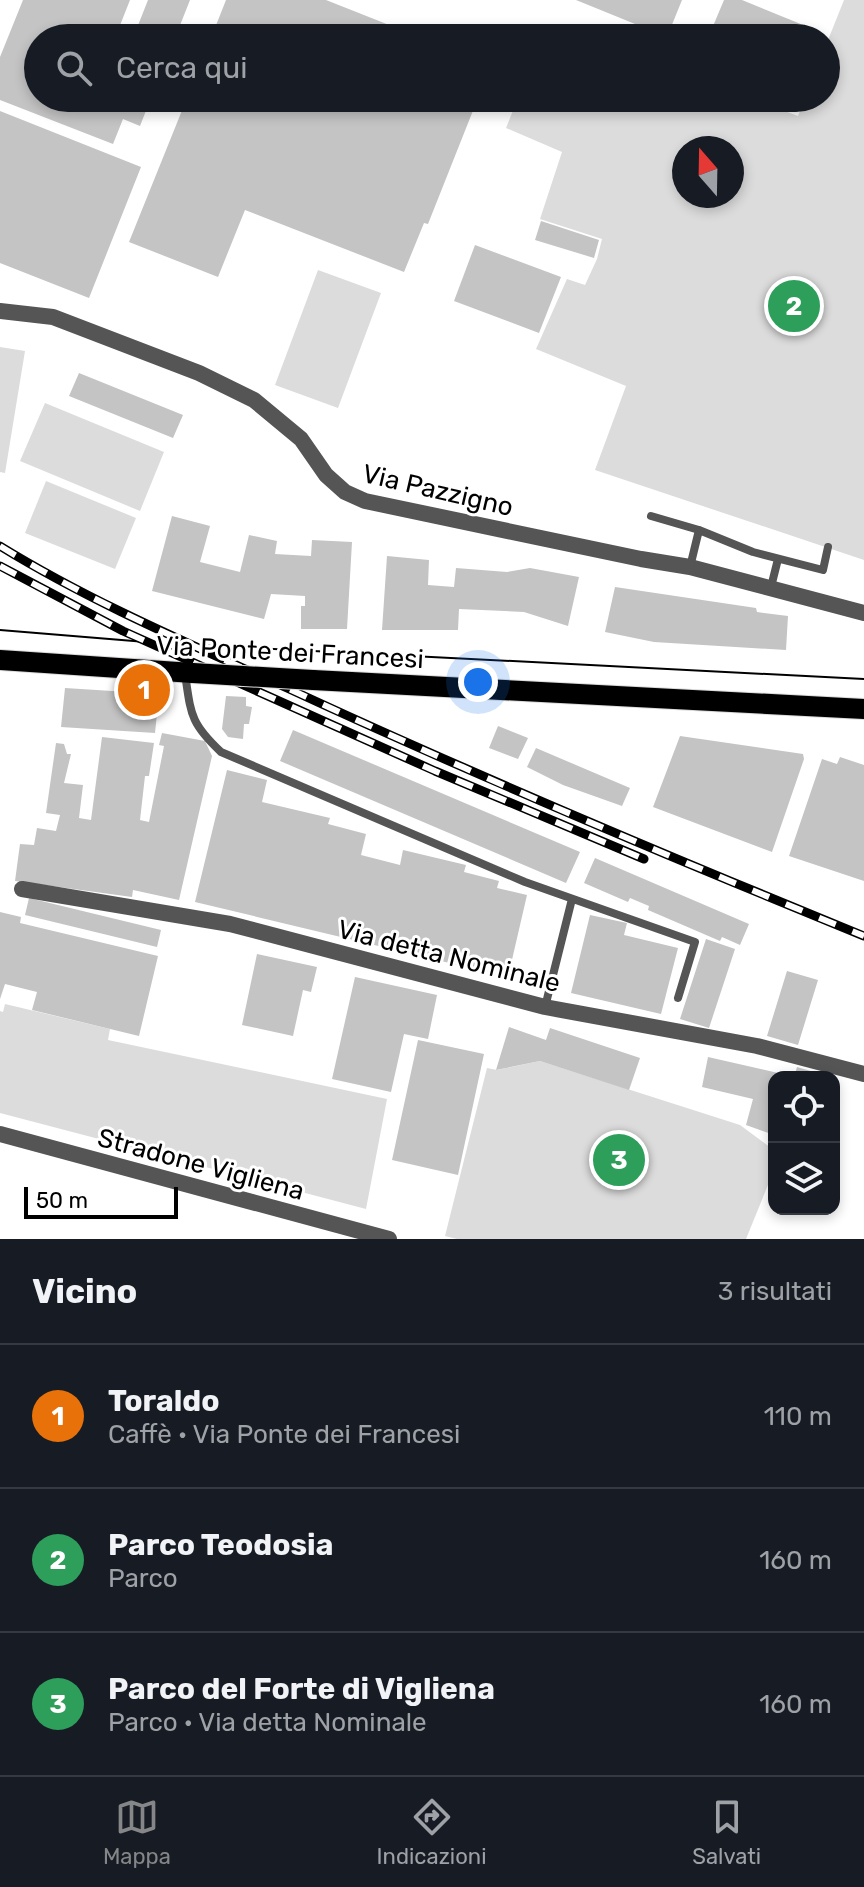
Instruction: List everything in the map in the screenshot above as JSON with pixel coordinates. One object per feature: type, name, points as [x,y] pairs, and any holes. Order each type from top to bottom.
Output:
[{"type":"main road","name":"Via Ponte dei Francesi","points":[[0,660],[864,709]]},
{"type":"street","name":"Via Pazzigno","points":[[0,311],[53,317],[199,373],[254,400],[301,439],[326,475],[345,492],[365,501],[690,567],[864,613]]},
{"type":"street","name":"Via detta Nominale","points":[[22,889],[230,924],[545,1007],[757,1046],[864,1074]]},
{"type":"street","name":"Stradone Vigliena","points":[[0,1134],[389,1239]]},
{"type":"lane","points":[[651,516],[699,530],[753,552],[823,570],[828,547]]},
{"type":"lane","points":[[690,567],[699,530]]},
{"type":"lane","points":[[771,587],[778,559]]},
{"type":"lane","points":[[189,673],[190,714],[200,733],[221,752],[525,882],[695,942],[678,998]]},
{"type":"lane","points":[[545,1007],[572,899]]},
{"type":"shaded area","points":[[844,0],[864,0],[864,560],[595,470],[626,386],[536,349],[567,279],[585,285],[602,239],[540,219],[562,152],[506,128],[512,112],[787,112],[798,116],[800,112],[840,112],[840,24],[834,24]]},
{"type":"shaded area","points":[[318,270],[381,293],[338,408],[275,385]]},
{"type":"shaded area","points":[[0,347],[25,351],[5,473],[0,472]]},
{"type":"shaded area","points":[[45,403],[164,452],[140,511],[20,461]]},
{"type":"shaded area","points":[[46,481],[136,518],[115,569],[25,533]]},
{"type":"shaded area","points":[[5,1004],[110,1029],[108,1040],[387,1099],[366,1209],[0,1113],[0,1011],[3,1012]]},
{"type":"shaded area","points":[[540,1061],[740,1125],[768,1146],[768,1185],[746,1239],[457,1239],[445,1236],[487,1068],[497,1070]]},
{"type":"building","points":[[23,0],[130,0],[121,24],[24,24],[24,109],[0,100],[0,57]]},
{"type":"building","points":[[148,0],[190,0],[181,24],[139,24]]},
{"type":"building","points":[[226,0],[326,0],[387,24],[217,24]]},
{"type":"building","points":[[576,0],[682,0],[672,24],[635,24]]},
{"type":"building","points":[[724,0],[742,0],[801,24],[714,24]]},
{"type":"building","points":[[0,111],[141,167],[89,298],[0,263]]},
{"type":"building","points":[[31,112],[146,112],[140,126],[123,119],[113,144]]},
{"type":"building","points":[[181,112],[472,112],[428,224],[424,223],[404,272],[245,210],[218,277],[129,242]]},
{"type":"building","points":[[541,221],[599,240],[594,258],[535,240]]},
{"type":"building","points":[[475,245],[561,277],[539,333],[454,301]]},
{"type":"building","points":[[79,373],[183,415],[173,438],[69,396]]},
{"type":"building","points":[[172,516],[210,526],[200,562],[240,572],[249,535],[277,541],[275,554],[311,556],[312,540],[352,542],[347,629],[301,629],[301,606],[305,606],[305,596],[271,594],[264,619],[152,591]]},
{"type":"building","points":[[387,556],[429,560],[428,585],[454,587],[456,568],[507,572],[530,568],[579,577],[568,626],[524,612],[459,609],[458,630],[382,630]]},
{"type":"building","points":[[615,587],[756,608],[757,612],[788,616],[786,650],[654,642],[605,632]]},
{"type":"building","points":[[65,688],[159,694],[155,733],[61,727]]},
{"type":"building","points":[[226,696],[246,697],[246,706],[252,707],[249,724],[244,724],[243,739],[228,737],[222,729]]},
{"type":"building","points":[[498,726],[528,738],[518,759],[489,748]]},
{"type":"building","points":[[293,730],[580,852],[566,883],[280,761]]},
{"type":"building","points":[[162,733],[205,741],[212,756],[179,900],[133,890],[132,897],[15,881],[20,844],[34,845],[37,828],[56,831],[60,815],[46,813],[56,743],[64,744],[67,754],[71,754],[64,783],[83,785],[79,818],[91,820],[102,737],[154,743],[149,776],[145,776],[140,820],[149,822],[164,746],[159,745]]},
{"type":"building","points":[[680,736],[803,754],[804,759],[772,852],[653,807]]},
{"type":"building","points":[[536,748],[630,788],[622,806],[563,785],[527,767]]},
{"type":"building","points":[[840,757],[864,765],[864,881],[789,856],[822,759],[837,764]]},
{"type":"building","points":[[227,770],[267,780],[262,802],[330,818],[328,824],[366,834],[361,855],[400,865],[403,850],[466,865],[464,872],[499,881],[497,888],[527,895],[508,977],[195,902]]},
{"type":"building","points":[[595,858],[749,924],[740,945],[722,937],[720,941],[648,910],[649,906],[630,898],[628,902],[584,883]]},
{"type":"building","points":[[29,898],[161,930],[157,947],[25,915]]},
{"type":"building","points":[[0,912],[21,917],[20,923],[158,956],[139,1036],[32,1010],[37,992],[5,984],[0,999]]},
{"type":"building","points":[[590,915],[627,923],[624,935],[678,948],[661,1014],[571,993]]},
{"type":"building","points":[[706,939],[735,949],[709,1028],[680,1019]]},
{"type":"building","points":[[257,954],[317,967],[311,992],[303,990],[293,1036],[242,1025]]},
{"type":"building","points":[[787,971],[818,980],[798,1045],[767,1036]]},
{"type":"building","points":[[355,977],[437,995],[428,1039],[404,1034],[391,1092],[332,1079]]},
{"type":"building","points":[[509,1027],[546,1040],[550,1028],[640,1058],[629,1090],[540,1061],[496,1070]]},
{"type":"building","points":[[418,1040],[484,1054],[458,1175],[392,1160]]},
{"type":"building","points":[[708,1057],[769,1071],[768,1133],[746,1125],[753,1099],[702,1087]]},
{"type":"tram line","points":[[0,630],[158,643],[864,679]]},
{"type":"railway","points":[[0,546],[141,622],[358,721],[864,936]]},
{"type":"railway","points":[[0,566],[123,631],[435,771],[644,859]]},
{"type":"place","name":"Parco Teodosia","points":[[794,306]]},
{"type":"place","name":"Toraldo","points":[[144,690]]},
{"type":"place","name":"Parco del Forte di Vigliena","points":[[619,1160]]}]
